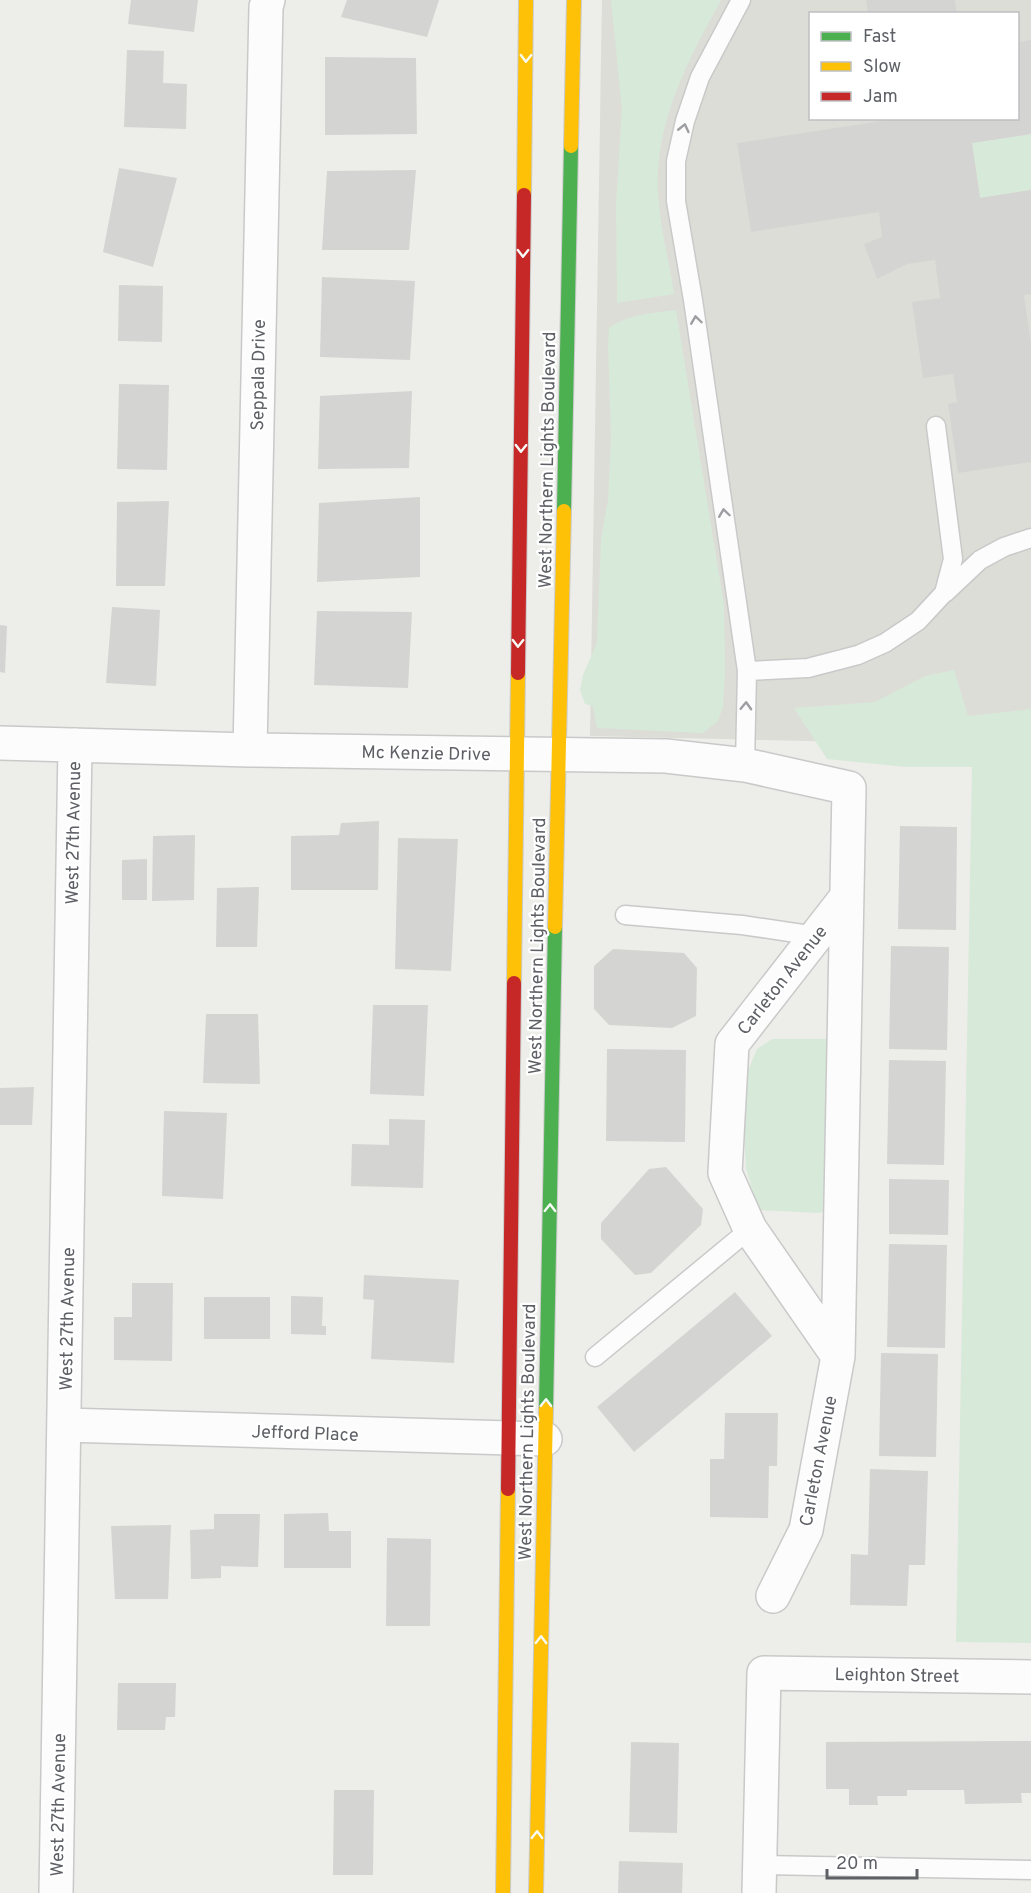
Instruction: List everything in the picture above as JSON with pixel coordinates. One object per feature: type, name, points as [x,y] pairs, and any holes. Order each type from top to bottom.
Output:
[{"type":"street","name":"Seppala Drive","points":[[250,750],[268,0]]},
{"type":"street","name":"West Northern Lights Boulevard","points":[[526,0],[508,1439],[521,1800],[536,1893]]},
{"type":"street","name":"West Northern Lights Boulevard","points":[[503,1893],[521,1800],[545,1439],[574,0]]},
{"type":"street","name":"Mc Kenzie Drive","points":[[0,743],[250,750],[666,756],[745,765],[849,788]]},
{"type":"street","name":"West 27th Avenue","points":[[56,1893],[75,745]]},
{"type":"street","name":"Carleton Avenue","points":[[773,1596],[806,1530],[838,1356],[845,899],[849,788]]},
{"type":"street","name":"Carleton Avenue","points":[[838,1356],[750,1229],[725,1173],[732,1044],[845,899]]},
{"type":"street","name":"Jefford Place","points":[[65,1425],[545,1439]]},
{"type":"street","name":"Leighton Street","points":[[759,1879],[764,1673],[1031,1677]]},
{"type":"lane","points":[[741,0],[700,76],[685,121],[676,161],[676,201],[693,300],[747,671],[745,765]]},
{"type":"lane","points":[[936,426],[954,559],[944,594]]},
{"type":"lane","points":[[747,671],[808,668],[858,655],[885,643],[918,621],[980,560],[1004,547],[1031,538]]},
{"type":"lane","points":[[626,915],[742,925],[816,936]]},
{"type":"lane","points":[[595,1357],[750,1229]]},
{"type":"lane","points":[[759,1879],[1031,1870]]},
{"type":"shaded area","points":[[602,0],[1031,0],[1031,746],[590,736]]},
{"type":"green space","points":[[611,0],[721,0],[676,93],[667,117],[662,142],[658,168],[658,194],[674,294],[617,303],[616,204],[622,109]]},
{"type":"green space","points":[[1031,134],[1031,190],[980,198],[972,143]]},
{"type":"green space","points":[[676,310],[724,605],[723,707],[718,721],[703,733],[597,728],[593,706],[585,704],[580,690],[583,675],[597,643],[601,540],[608,499],[611,438],[609,328],[633,317]]},
{"type":"green space","points":[[954,670],[968,716],[1031,709],[1031,1643],[956,1642],[972,767],[906,767],[827,759],[794,708],[875,702],[925,676]]},
{"type":"green space","points":[[772,1039],[827,1039],[833,1043],[827,1211],[819,1213],[758,1210],[746,1168],[743,1115],[747,1073],[757,1049]]},
{"type":"building","points":[[131,0],[198,0],[194,32],[128,24]]},
{"type":"building","points":[[347,0],[439,0],[427,37],[341,17]]},
{"type":"building","points":[[866,0],[955,0],[957,12],[868,12]]},
{"type":"building","points":[[1031,40],[1031,134],[972,143],[980,198],[1031,190],[1031,294],[1024,295],[1031,343],[1031,462],[958,473],[948,404],[957,402],[953,374],[923,378],[912,302],[940,298],[935,260],[907,264],[877,279],[864,244],[882,237],[879,212],[751,232],[737,143],[888,120],[1019,120],[1019,42]]},
{"type":"building","points":[[127,50],[164,51],[163,83],[187,84],[186,129],[124,127]]},
{"type":"building","points":[[325,57],[416,58],[417,134],[325,135]]},
{"type":"building","points":[[119,168],[177,178],[153,267],[103,252]]},
{"type":"building","points":[[416,170],[409,250],[322,250],[327,171]]},
{"type":"building","points":[[322,277],[415,281],[410,360],[320,357]]},
{"type":"building","points":[[119,285],[163,286],[162,342],[118,341]]},
{"type":"building","points":[[119,384],[169,385],[167,470],[117,469]]},
{"type":"building","points":[[412,391],[409,468],[318,469],[320,396]]},
{"type":"building","points":[[420,497],[420,577],[317,582],[319,503]]},
{"type":"building","points":[[169,501],[165,586],[116,586],[117,502]]},
{"type":"building","points":[[112,607],[160,610],[156,686],[106,683]]},
{"type":"building","points":[[317,611],[412,612],[408,688],[314,685]]},
{"type":"building","points":[[0,625],[7,626],[5,673],[0,672]]},
{"type":"building","points":[[379,821],[378,890],[291,890],[291,836],[339,835],[341,823]]},
{"type":"building","points":[[900,826],[957,827],[956,930],[898,929]]},
{"type":"building","points":[[195,835],[194,900],[152,901],[153,836]]},
{"type":"building","points":[[398,838],[458,839],[451,971],[395,969]]},
{"type":"building","points":[[147,859],[147,900],[122,900],[122,860]]},
{"type":"building","points":[[259,887],[257,947],[216,947],[217,888]]},
{"type":"building","points":[[891,946],[949,947],[947,1050],[889,1049]]},
{"type":"building","points":[[613,949],[684,953],[697,968],[696,1016],[672,1028],[609,1025],[594,1009],[594,966]]},
{"type":"building","points":[[373,1005],[428,1005],[424,1096],[370,1094]]},
{"type":"building","points":[[206,1014],[258,1014],[260,1084],[203,1083]]},
{"type":"building","points":[[607,1049],[686,1050],[685,1142],[606,1141]]},
{"type":"building","points":[[889,1060],[946,1061],[944,1165],[887,1164]]},
{"type":"building","points":[[34,1087],[32,1125],[0,1125],[0,1088]]},
{"type":"building","points":[[164,1111],[227,1113],[223,1199],[162,1196]]},
{"type":"building","points":[[389,1119],[425,1120],[423,1188],[351,1186],[352,1144],[389,1145]]},
{"type":"building","points":[[666,1167],[703,1209],[701,1225],[651,1273],[635,1275],[601,1239],[601,1223],[649,1169]]},
{"type":"building","points":[[889,1179],[949,1180],[948,1235],[889,1234]]},
{"type":"building","points":[[889,1244],[947,1245],[945,1348],[887,1347]]},
{"type":"building","points":[[364,1275],[459,1280],[454,1363],[371,1359],[374,1300],[363,1299]]},
{"type":"building","points":[[132,1283],[173,1283],[172,1361],[114,1360],[114,1317],[132,1317]]},
{"type":"building","points":[[735,1292],[772,1336],[634,1452],[597,1407]]},
{"type":"building","points":[[291,1296],[323,1297],[322,1326],[326,1326],[326,1335],[291,1334]]},
{"type":"building","points":[[204,1297],[270,1297],[270,1339],[204,1339]]},
{"type":"building","points":[[881,1353],[938,1354],[936,1457],[879,1456]]},
{"type":"building","points":[[725,1413],[778,1413],[777,1466],[769,1466],[768,1518],[710,1517],[710,1459],[724,1459]]},
{"type":"building","points":[[870,1469],[928,1471],[925,1565],[909,1565],[907,1606],[850,1605],[851,1554],[868,1555]]},
{"type":"building","points":[[328,1513],[329,1531],[351,1531],[351,1568],[284,1568],[284,1514]]},
{"type":"building","points":[[214,1514],[260,1514],[258,1567],[221,1566],[221,1578],[191,1579],[190,1530],[214,1529]]},
{"type":"building","points":[[171,1525],[168,1599],[115,1599],[111,1526]]},
{"type":"building","points":[[387,1538],[431,1539],[430,1626],[386,1626]]},
{"type":"building","points":[[118,1683],[176,1683],[175,1717],[166,1717],[165,1730],[117,1730]]},
{"type":"building","points":[[1031,1741],[1031,1793],[1021,1793],[1022,1803],[965,1804],[964,1790],[907,1790],[907,1796],[877,1796],[878,1805],[849,1805],[849,1789],[826,1789],[826,1742]]},
{"type":"building","points":[[631,1742],[679,1743],[677,1833],[629,1832]]},
{"type":"building","points":[[334,1790],[374,1790],[373,1875],[333,1875]]},
{"type":"building","points":[[619,1861],[683,1863],[682,1893],[618,1893]]},
{"type":"traffic: fast","points":[[564,511],[571,146]]},
{"type":"traffic: fast","points":[[546,1409],[555,927]]},
{"type":"traffic: slow","points":[[524,195],[526,0]]},
{"type":"traffic: slow","points":[[571,146],[574,0]]},
{"type":"traffic: slow","points":[[555,927],[564,511]]},
{"type":"traffic: slow","points":[[514,983],[518,673]]},
{"type":"traffic: slow","points":[[536,1893],[546,1409]]},
{"type":"traffic: slow","points":[[503,1893],[508,1489]]},
{"type":"traffic: jam","points":[[518,673],[524,195]]},
{"type":"traffic: jam","points":[[508,1489],[514,983]]}]
